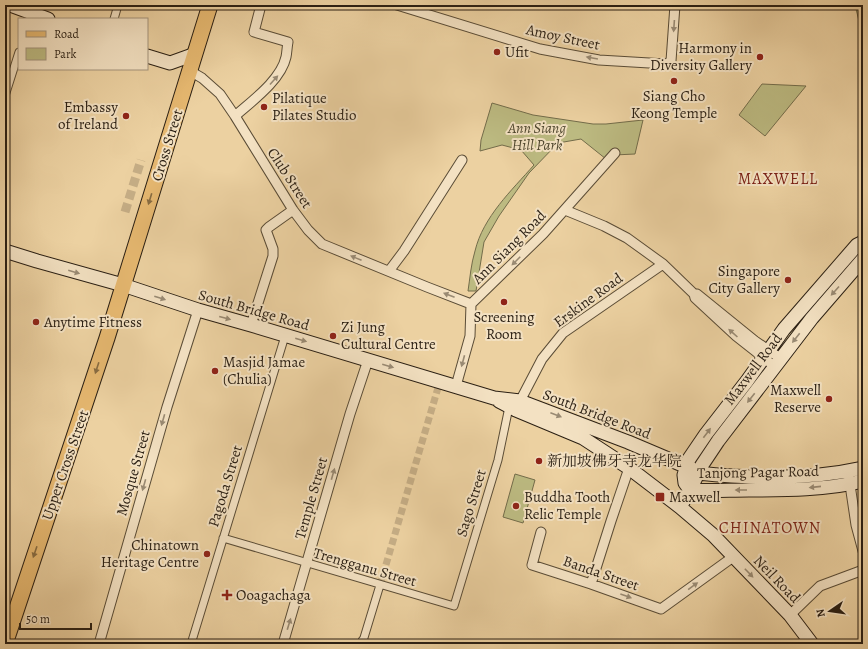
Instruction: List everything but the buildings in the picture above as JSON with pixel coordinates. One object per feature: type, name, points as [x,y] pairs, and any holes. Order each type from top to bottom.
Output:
[{"type":"main road","points":[[10,5],[31,15]]},
{"type":"main road","name":"Cross Street","points":[[123,286],[210,5]]},
{"type":"main road","points":[[5,9],[44,18]]},
{"type":"main road","points":[[148,52],[172,59],[174,62]]},
{"type":"main road","points":[[148,56],[166,63],[174,62],[195,54]]},
{"type":"main road","name":"Maxwell Road","points":[[686,466],[706,434],[747,381],[784,329],[848,256],[861,245]]},
{"type":"main road","name":"South Bridge Road","points":[[5,251],[456,386],[628,442],[686,466]]},
{"type":"main road","name":"Maxwell Road","points":[[680,507],[702,465],[718,441],[812,318],[861,264]]},
{"type":"main road","name":"Upper Cross Street","points":[[5,644],[123,286]]},
{"type":"main road","name":"South Bridge Road","points":[[515,406],[583,438],[629,468],[680,507]]},
{"type":"main road","name":"Tanjong Pagar Road","points":[[863,468],[849,478],[780,490],[690,490],[685,483],[684,475],[686,466],[698,473],[790,478],[849,478],[863,481]]},
{"type":"main road","name":"Neil Road","points":[[680,507],[713,535],[790,616],[812,644]]},
{"type":"street","points":[[114,18],[118,5]]},
{"type":"street","points":[[235,116],[271,83],[279,73],[286,58],[288,42],[254,32],[261,5]]},
{"type":"street","name":"Amoy Street","points":[[397,5],[540,49],[599,60],[666,64],[671,61],[675,5]]},
{"type":"street","points":[[5,96],[18,55]]},
{"type":"street","name":"Club Street","points":[[190,71],[202,78],[215,89],[235,116],[293,210],[308,230],[322,244],[471,304]]},
{"type":"street","name":"Ann Siang Road","points":[[471,304],[538,239],[615,153]]},
{"type":"street","points":[[389,271],[404,251],[462,160]]},
{"type":"street","points":[[252,325],[273,256],[266,230],[293,210]]},
{"type":"street","name":"Ann Siang Road","points":[[565,210],[604,226],[627,238],[663,264],[694,294],[699,294],[765,354],[777,362]]},
{"type":"street","points":[[848,256],[861,264]]},
{"type":"street","name":"Erskine Road","points":[[515,406],[542,359],[563,333],[663,264]]},
{"type":"street","points":[[456,386],[470,336],[471,304]]},
{"type":"street","name":"Mosque Street","points":[[99,644],[166,407],[198,310]]},
{"type":"street","name":"Pagoda Street","points":[[191,644],[285,336]]},
{"type":"street","name":"Temple Street","points":[[283,644],[350,414],[368,360]]},
{"type":"street","name":"Sago Street","points":[[454,606],[515,406]]},
{"type":"street","points":[[591,584],[629,468]]},
{"type":"street","points":[[849,478],[856,525],[863,551]]},
{"type":"street","name":"Banda Street","points":[[541,532],[532,565],[661,609],[733,557]]},
{"type":"street","name":"Trengganu Street","points":[[223,538],[307,564],[454,606]]},
{"type":"street","points":[[790,616],[820,586],[863,570]]},
{"type":"street","points":[[362,643],[380,585]]},
{"type":"green space","points":[[855,5],[863,5],[863,37]]},
{"type":"green space","points":[[762,84],[806,86],[765,136],[739,115]]},
{"type":"green space","name":"Ann Siang Hill Park","points":[[492,103],[533,115],[593,124],[643,120],[635,154],[614,155],[606,159],[581,139],[558,143],[529,173],[499,216],[484,242],[476,291],[468,291],[474,256],[484,227],[499,205],[534,165],[521,150],[502,145],[480,151],[481,140]]},
{"type":"green space","points":[[515,474],[535,480],[523,523],[503,517]]},
{"type":"tunnel","points":[[125,212],[141,160]]},
{"type":"tunnel","points":[[380,585],[440,381]]},
{"type":"place","name":"Ufit","points":[[497,52]]},
{"type":"place","name":"Harmony in Diversity Gallery","points":[[760,57]]},
{"type":"place","name":"Siang Cho Keong Temple","points":[[674,81]]},
{"type":"place","name":"Pilatique Pilates Studio","points":[[264,107]]},
{"type":"place","name":"Embassy of Ireland","points":[[126,116]]},
{"type":"place","name":"Singapore City Gallery","points":[[788,280]]},
{"type":"place","name":"Screening Room","points":[[504,302]]},
{"type":"place","name":"Anytime Fitness","points":[[36,322]]},
{"type":"place","name":"Zi Jung Cultural Centre","points":[[333,336]]},
{"type":"place","name":"Masjid Jamae (Chulia)","points":[[215,371]]},
{"type":"place","name":"Maxwell Reserve","points":[[829,399]]},
{"type":"place","name":"新加坡佛牙寺龙华院","points":[[539,461]]},
{"type":"place","name":"Maxwell","points":[[660,497]]},
{"type":"place","name":"Buddha Tooth Relic Temple","points":[[516,506]]},
{"type":"place","name":"Chinatown Heritage Centre","points":[[207,554]]},
{"type":"place","name":"Ooagachaga","points":[[227,595]]},
{"type":"district","name":"MAXWELL","points":[[778,179]]},
{"type":"district","name":"CHINATOWN","points":[[770,528]]}]
